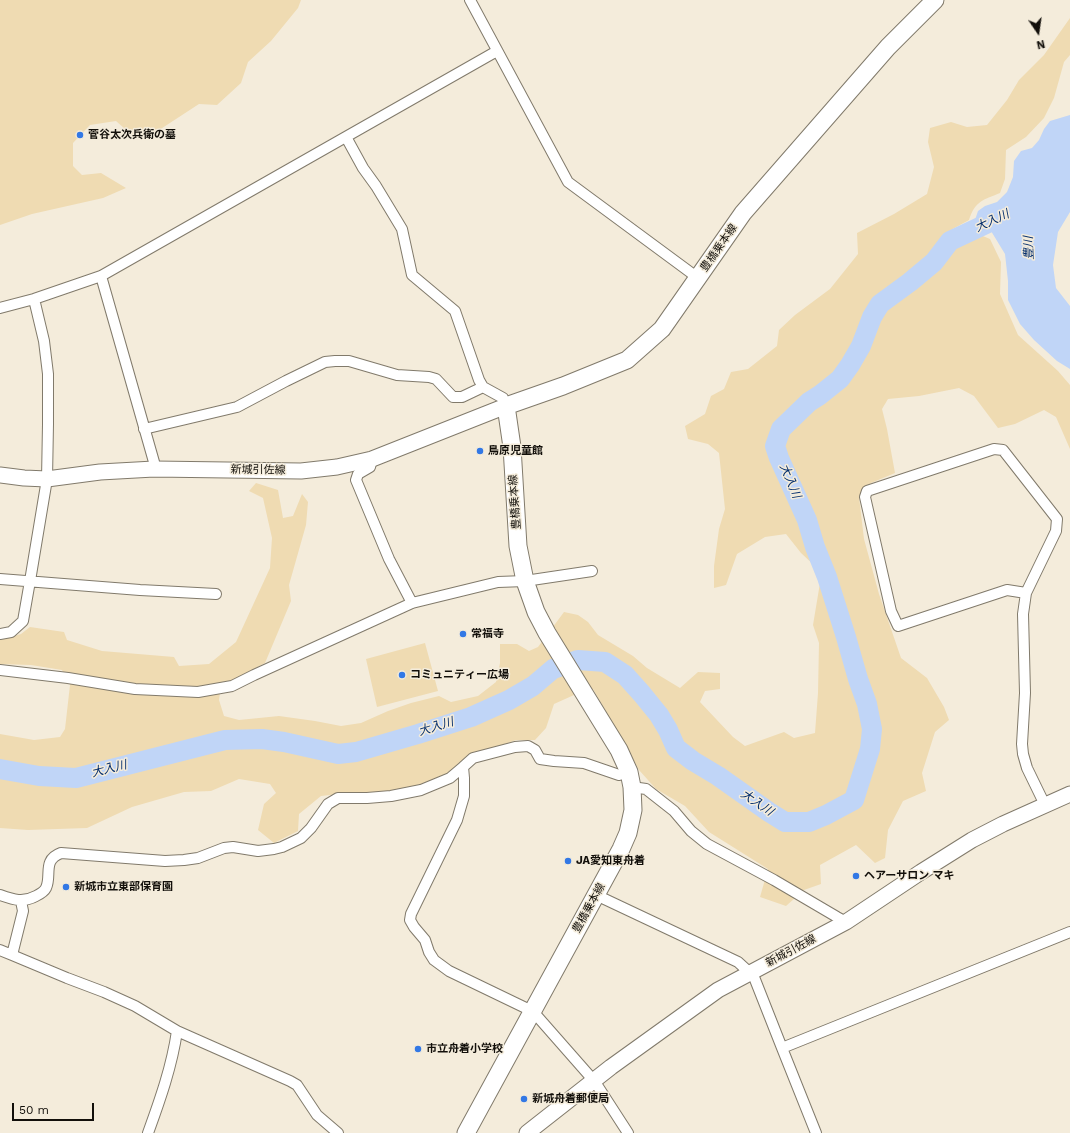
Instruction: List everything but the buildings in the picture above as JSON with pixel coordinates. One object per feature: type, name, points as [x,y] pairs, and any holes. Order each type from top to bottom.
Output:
[{"type":"main road","name":"豊橋乗本線","points":[[466,1133],[621,849],[628,833],[633,810],[631,780],[619,750],[547,634],[536,612],[525,581],[518,546],[512,447],[506,406],[563,386],[627,360],[662,329],[743,213],[888,47],[935,0]]},
{"type":"main road","name":"新城引佐線","points":[[0,475],[47,479],[100,472],[154,469],[301,471],[337,467],[372,459],[506,406]]},
{"type":"main road","name":"新城引佐線","points":[[527,1133],[611,1067],[718,990],[846,922],[972,840],[1003,824],[1070,794]]},
{"type":"street","points":[[470,0],[568,182],[698,278]]},
{"type":"street","points":[[0,308],[34,299],[101,276],[497,51]]},
{"type":"street","points":[[346,137],[363,168],[376,186],[402,229],[412,275],[455,311],[479,380],[483,387],[503,398],[506,406]]},
{"type":"street","points":[[101,276],[154,462],[154,469]]},
{"type":"street","points":[[0,634],[11,632],[23,621],[47,479],[48,374],[44,341],[34,299]]},
{"type":"street","points":[[144,429],[237,407],[325,362],[349,361],[397,375],[429,377],[436,379],[453,397],[462,398],[483,387]]},
{"type":"street","points":[[1026,593],[1006,590],[898,626],[891,611],[866,504],[865,497],[867,491],[994,449],[1003,450],[1057,519],[1056,532],[1026,593],[1023,614],[1025,693],[1022,749],[1027,768],[1045,805]]},
{"type":"street","points":[[372,459],[370,466],[358,474],[356,480],[389,559],[412,602]]},
{"type":"street","points":[[0,670],[68,678],[135,689],[198,692],[232,686],[412,602],[498,582],[525,581],[592,571]]},
{"type":"street","points":[[0,579],[140,590],[216,594]]},
{"type":"street","points":[[0,895],[21,901],[31,899],[42,893],[46,888],[50,862],[55,855],[61,853],[165,861],[198,858],[224,848],[233,847],[258,851],[282,847],[301,838],[311,828],[328,804],[338,798],[383,797],[421,790],[450,778],[473,758],[515,747],[528,746],[535,750],[540,759],[584,763],[631,780],[674,811],[691,831],[707,844],[774,880],[846,922]]},
{"type":"street","points":[[463,766],[464,796],[457,820],[411,914],[410,920],[425,940],[429,952],[434,960],[449,971],[532,1012],[537,1016],[594,1080],[628,1133]]},
{"type":"street","points":[[596,895],[738,962],[754,977],[816,1133]]},
{"type":"street","points":[[12,955],[23,911],[21,901]]},
{"type":"street","points":[[782,1048],[1070,932]]},
{"type":"street","points":[[0,950],[129,1003],[176,1031],[290,1081],[297,1085],[317,1115],[338,1133]]},
{"type":"street","points":[[148,1133],[157,1110],[174,1052],[176,1031]]},
{"type":"shaded area","points":[[0,0],[301,0],[298,8],[271,41],[248,62],[241,83],[217,105],[199,104],[153,134],[134,137],[116,121],[90,125],[73,143],[73,166],[82,175],[101,173],[126,188],[103,198],[32,214],[0,225]]},
{"type":"shaded area","points":[[1070,18],[1070,55],[1064,62],[1054,98],[1044,118],[1026,137],[1006,150],[1005,179],[1000,193],[980,202],[974,209],[969,220],[951,230],[962,242],[978,234],[990,239],[1001,262],[1000,294],[1018,335],[1058,371],[1070,385],[1070,449],[1056,417],[1044,410],[1015,424],[998,428],[974,396],[959,388],[919,396],[888,399],[882,409],[895,473],[871,483],[859,497],[864,539],[879,594],[901,658],[927,678],[944,707],[949,720],[935,732],[922,773],[926,791],[903,801],[888,830],[885,858],[875,863],[856,845],[820,865],[821,884],[804,890],[786,906],[760,897],[768,869],[709,832],[685,806],[656,789],[639,770],[593,689],[574,695],[554,704],[546,728],[535,740],[516,740],[480,753],[462,770],[425,785],[369,797],[339,794],[321,796],[299,814],[298,831],[274,843],[258,830],[264,804],[276,793],[270,784],[239,779],[211,791],[184,792],[132,807],[87,828],[28,830],[0,828],[0,734],[34,740],[60,737],[65,729],[70,685],[62,670],[31,665],[0,664],[0,640],[21,634],[30,627],[64,632],[67,640],[102,651],[174,657],[179,666],[209,664],[236,642],[270,568],[272,538],[263,498],[249,491],[256,483],[278,490],[283,518],[293,516],[302,494],[308,502],[306,525],[289,585],[291,601],[265,663],[221,686],[219,700],[224,716],[239,720],[279,716],[341,726],[361,723],[411,703],[439,696],[451,702],[478,696],[496,682],[500,663],[500,644],[517,644],[529,651],[538,647],[564,612],[578,615],[588,622],[598,635],[633,656],[647,668],[680,688],[698,672],[720,673],[720,689],[705,691],[700,702],[733,737],[745,746],[784,732],[794,738],[815,733],[818,693],[819,643],[813,625],[820,583],[817,568],[801,553],[786,534],[765,537],[737,554],[726,585],[714,588],[714,566],[719,529],[725,509],[719,453],[708,444],[688,439],[685,426],[705,414],[711,396],[724,389],[731,372],[748,369],[777,346],[779,330],[795,315],[830,289],[858,254],[857,233],[894,214],[927,194],[934,167],[928,142],[930,128],[951,122],[967,127],[987,125],[1007,100],[1019,80],[1044,55]]},
{"type":"shaded area","name":"コミュニティー広場","points":[[425,643],[438,691],[377,707],[366,659]]},
{"type":"water","name":"豊川","points":[[1070,115],[1070,212],[1058,232],[1053,265],[1056,288],[1070,306],[1070,369],[1057,361],[1034,340],[1020,324],[1008,300],[1008,281],[1005,254],[991,231],[980,230],[974,223],[978,211],[985,206],[997,202],[1007,192],[1013,177],[1014,161],[1021,151],[1032,148],[1039,140],[1050,121]]},
{"type":"waterway","name":"大入川","points":[[0,769],[39,776],[76,778],[225,740],[262,739],[284,742],[338,754],[356,752],[471,717],[509,700],[533,686],[553,669],[578,660],[605,662],[625,675],[659,715],[676,748],[693,761],[718,776],[785,822],[809,822],[854,800],[870,749],[872,729],[867,704],[827,577],[815,547],[807,520],[775,446],[781,429],[809,402],[840,379],[861,346],[872,317],[880,304],[934,262],[950,241],[1003,216]]},
{"type":"place","name":"菅谷太次兵衛の墓","points":[[80,135]]},
{"type":"place","name":"鳥原児童館","points":[[480,451]]},
{"type":"place","name":"常福寺","points":[[463,634]]},
{"type":"place","name":"コミュニティー広場","points":[[402,675]]},
{"type":"place","name":"JA愛知東舟着","points":[[568,861]]},
{"type":"place","name":"ヘアーサロン マキ","points":[[856,876]]},
{"type":"place","name":"新城市立東部保育園","points":[[66,887]]},
{"type":"place","name":"市立舟着小学校","points":[[418,1049]]},
{"type":"place","name":"新城舟着郵便局","points":[[524,1099]]}]
